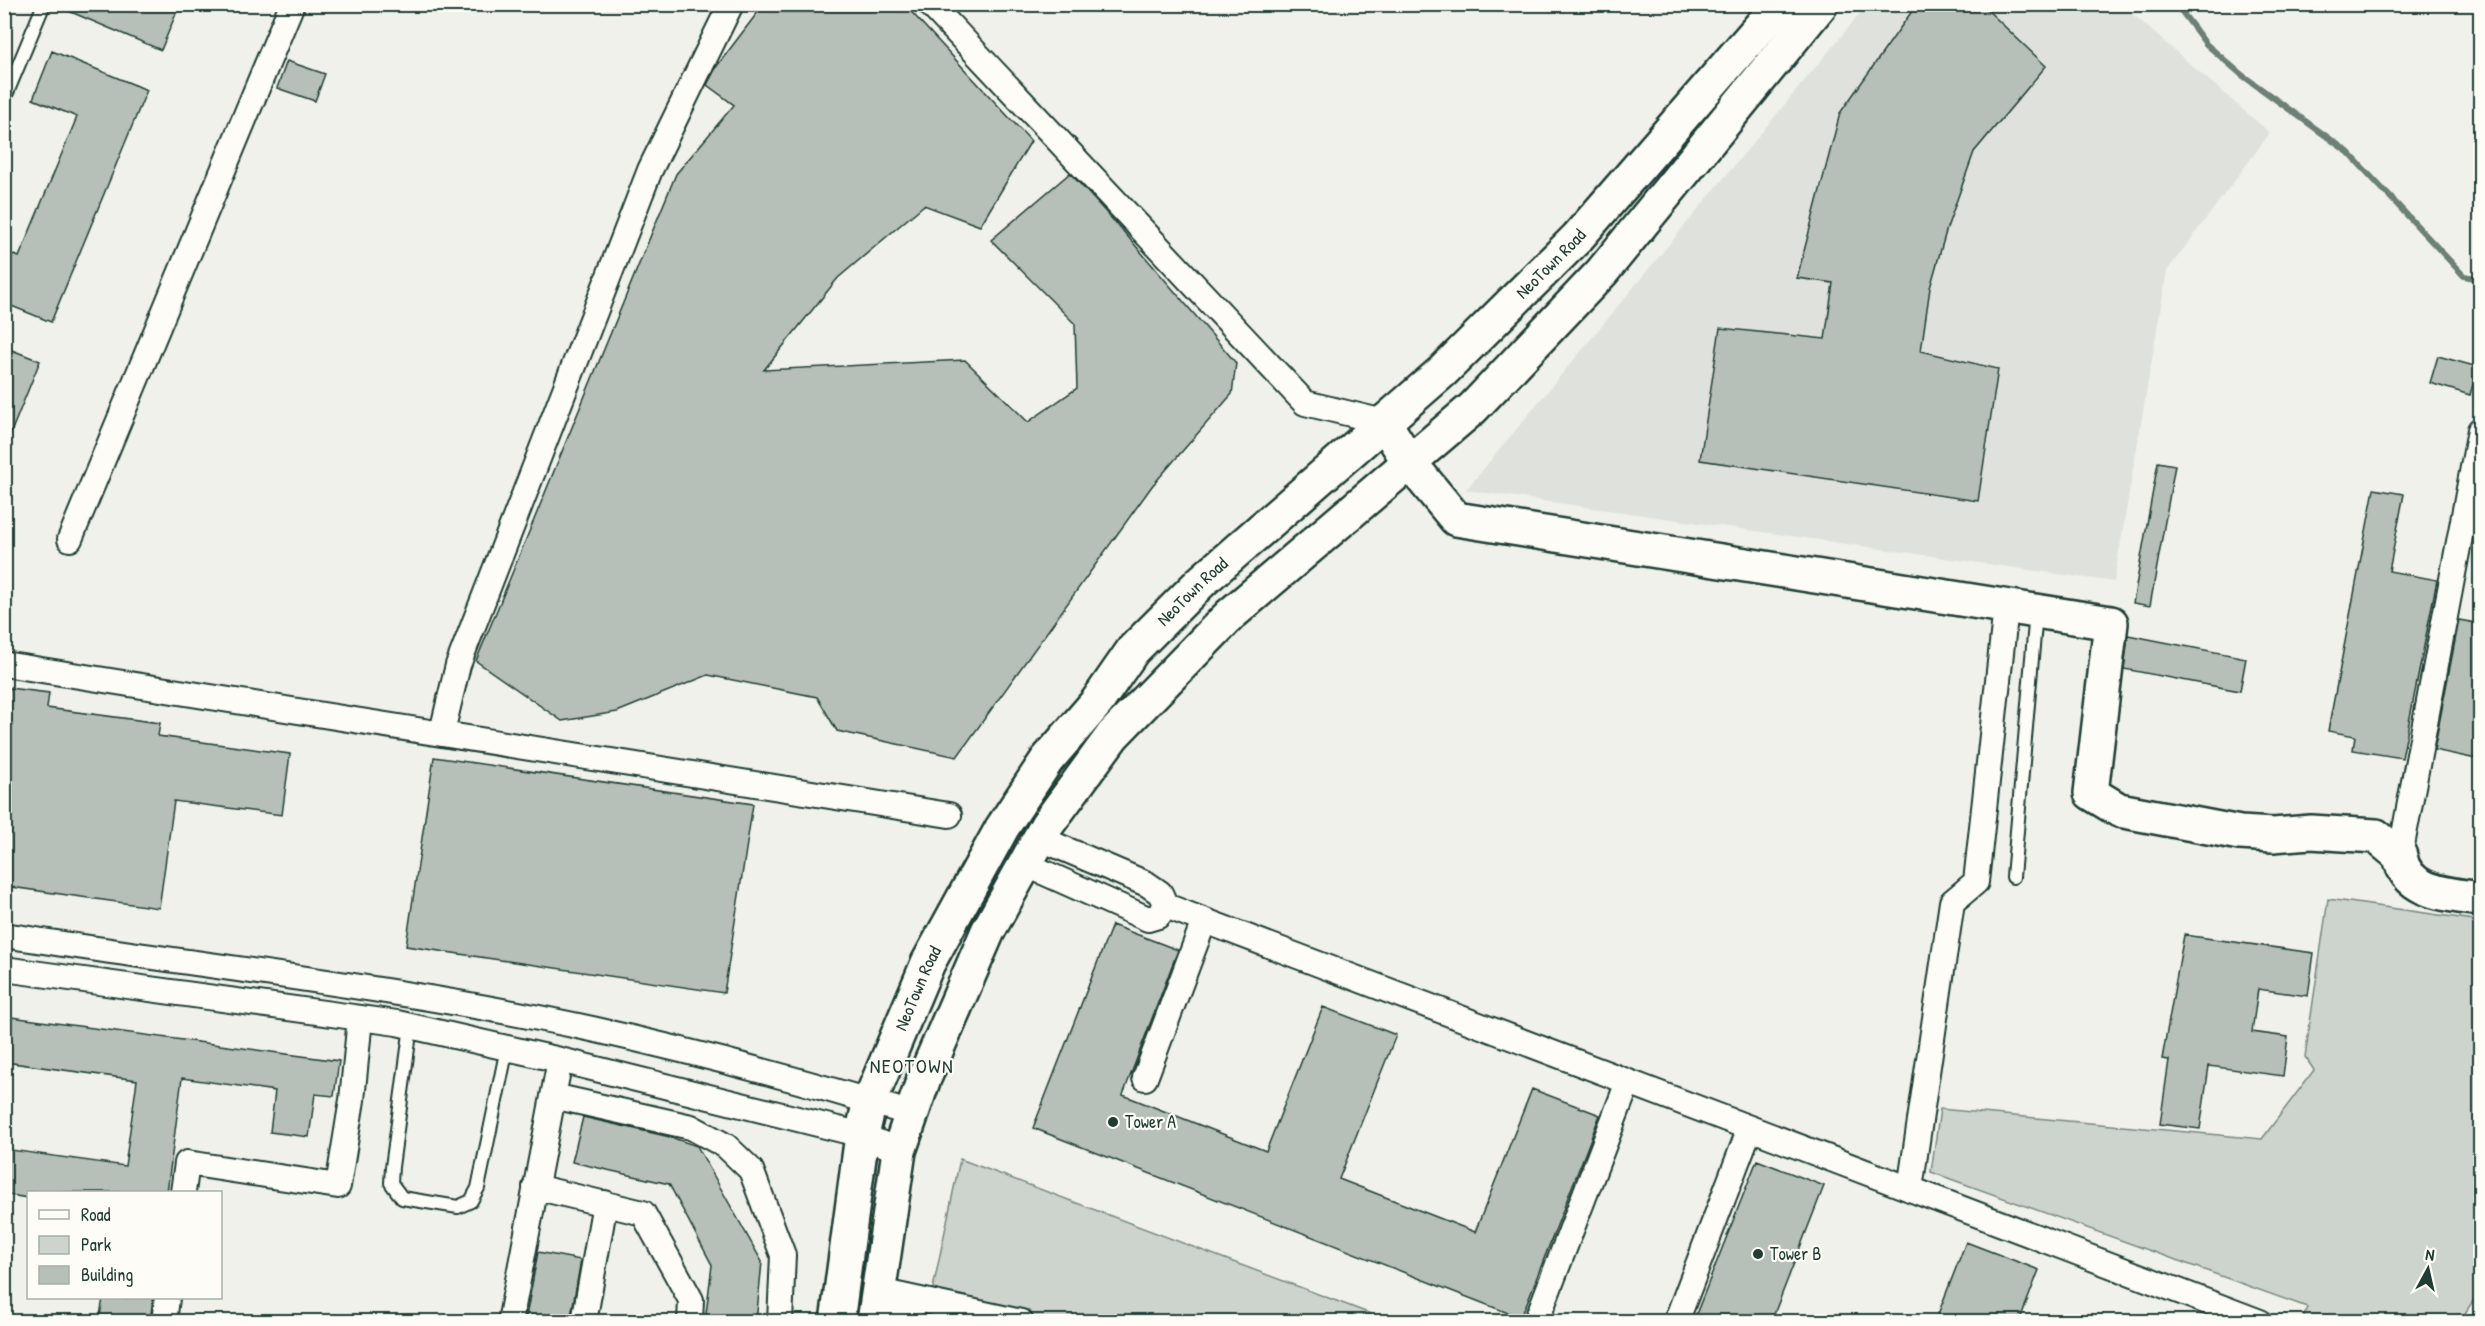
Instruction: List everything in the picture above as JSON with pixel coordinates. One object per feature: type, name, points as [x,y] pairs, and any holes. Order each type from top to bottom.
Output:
[{"type":"street","points":[[70,539],[292,4]]},
{"type":"street","points":[[442,732],[458,664],[650,170],[731,4]]},
{"type":"street","points":[[930,4],[1305,403],[1384,422],[1409,462],[1456,519],[2111,623],[2091,793],[2119,810],[2240,833],[2273,835],[2311,832],[2376,836],[2400,856]]},
{"type":"street","name":"NeoTown Road","points":[[837,1322],[862,1135],[870,1101],[928,963],[1002,828],[1047,760],[1097,702],[1133,650],[1202,581],[1443,371],[1577,238],[1780,4]]},
{"type":"street","points":[[876,1308],[899,1151],[923,1081],[988,931],[1032,851],[1113,735],[1230,615],[1473,408],[1602,272],[1821,4]]},
{"type":"street","points":[[2481,430],[2400,856],[2402,869],[2413,881],[2430,891],[2481,899]]},
{"type":"street","points":[[1910,1189],[1952,902],[1976,882],[2021,609]]},
{"type":"street","points":[[4,664],[442,732],[949,815]]},
{"type":"street","points":[[1032,851],[1147,884],[1160,892],[1166,906],[1204,921],[2260,1322]]},
{"type":"street","points":[[1145,1078],[1204,921]]},
{"type":"street","points":[[4,935],[357,987],[592,1029],[912,1114]]},
{"type":"street","points":[[4,969],[411,1026],[560,1060],[862,1135],[899,1151]]},
{"type":"street","points":[[183,1191],[187,1163],[338,1186],[352,1100],[360,1018]]},
{"type":"street","points":[[510,1322],[560,1060]]},
{"type":"street","points":[[1536,1322],[1628,1082]]},
{"type":"street","points":[[554,1090],[691,1128],[726,1146],[751,1170],[783,1255],[780,1322]]},
{"type":"street","points":[[1676,1322],[1750,1128]]},
{"type":"street","points":[[535,1187],[643,1213],[692,1300],[690,1322]]},
{"type":"street","points":[[584,1322],[605,1203]]},
{"type":"street","points":[[164,1322],[167,1299]]},
{"type":"street","points":[[876,1308],[915,1322]]},
{"type":"street","points":[[876,1308],[1021,1322]]},
{"type":"lane","points":[[4,100],[44,4]]},
{"type":"lane","points":[[2013,878],[2021,609]]},
{"type":"lane","points":[[411,1026],[391,1183],[402,1198],[458,1207],[471,1201],[478,1188],[507,1048]]},
{"type":"shaded area","points":[[1867,5],[2122,5],[2270,133],[2167,271],[2114,582],[1466,490]]},
{"type":"green space","points":[[2328,899],[2480,921],[2480,1290],[2460,1321],[2302,1321],[2307,1307],[1931,1172],[1940,1109],[2262,1139],[2314,1070],[2305,1057]]},
{"type":"green space","points":[[960,1159],[1371,1314],[1369,1322],[1053,1322],[931,1298]]},
{"type":"building","points":[[52,4],[180,4],[161,50]]},
{"type":"building","points":[[764,4],[904,4],[1031,141],[980,226],[924,205],[838,278],[764,370],[965,360],[1028,422],[1077,388],[1075,324],[991,240],[1070,173],[1236,363],[1232,394],[1152,486],[957,757],[837,731],[817,697],[708,675],[617,712],[562,721],[476,661],[676,174],[734,105],[707,85],[717,66]]},
{"type":"building","points":[[1917,4],[1981,4],[2046,66],[1974,152],[1947,228],[1930,288],[1921,351],[1998,369],[1978,501],[1700,460],[1720,328],[1825,339],[1833,283],[1797,278],[1840,113]]},
{"type":"building","points":[[52,51],[147,90],[51,322],[4,303],[4,251],[19,257],[77,117],[33,99]]},
{"type":"building","points":[[287,61],[325,74],[315,101],[277,88]]},
{"type":"building","points":[[4,347],[40,361],[5,447],[4,447]]},
{"type":"building","points":[[2438,356],[2478,367],[2470,395],[2430,383]]},
{"type":"building","points":[[2158,462],[2175,465],[2150,606],[2133,603]]},
{"type":"building","points":[[2374,489],[2404,494],[2389,571],[2437,580],[2402,758],[2353,750],[2355,736],[2328,731]]},
{"type":"building","points":[[2459,620],[2481,624],[2481,760],[2434,750]]},
{"type":"building","points":[[2128,635],[2246,658],[2240,691],[2124,669]]},
{"type":"building","points":[[9,688],[49,693],[47,708],[160,723],[158,736],[290,754],[282,815],[174,801],[159,908],[4,886],[4,719]]},
{"type":"building","points":[[434,757],[753,804],[724,993],[406,946]]},
{"type":"building","name":"Tower A","points":[[1112,925],[1178,950],[1123,1095],[1266,1151],[1323,1007],[1396,1035],[1339,1179],[1475,1232],[1532,1089],[1600,1115],[1521,1318],[1033,1128]]},
{"type":"building","points":[[2184,935],[2314,953],[2308,996],[2258,989],[2252,1032],[2288,1037],[2283,1076],[2209,1066],[2200,1129],[2160,1124],[2169,1060],[2162,1059]]},
{"type":"building","points":[[11,1017],[339,1061],[334,1096],[315,1094],[309,1137],[270,1132],[275,1091],[182,1078],[167,1191],[27,1191],[27,1198],[4,1194],[4,1149],[125,1166],[137,1080],[5,1062]]},
{"type":"building","points":[[583,1117],[670,1137],[697,1146],[762,1262],[756,1322],[705,1322],[712,1265],[669,1184],[572,1162]]},
{"type":"building","name":"Tower B","points":[[1757,1160],[1824,1186],[1771,1322],[1693,1322]]},
{"type":"building","points":[[1966,1242],[2039,1270],[2019,1322],[1935,1322]]},
{"type":"building","points":[[538,1252],[581,1260],[570,1322],[525,1322]]},
{"type":"building","points":[[103,1299],[153,1299],[150,1322],[99,1322]]},
{"type":"waterway","points":[[2176,4],[2206,44],[2242,75],[2348,152],[2464,276],[2480,279]]},
{"type":"place","name":"Tower A","points":[[1113,1122]]},
{"type":"place","name":"Tower B","points":[[1758,1254]]},
{"type":"district","name":"NEOTOWN","points":[[912,1066]]}]
